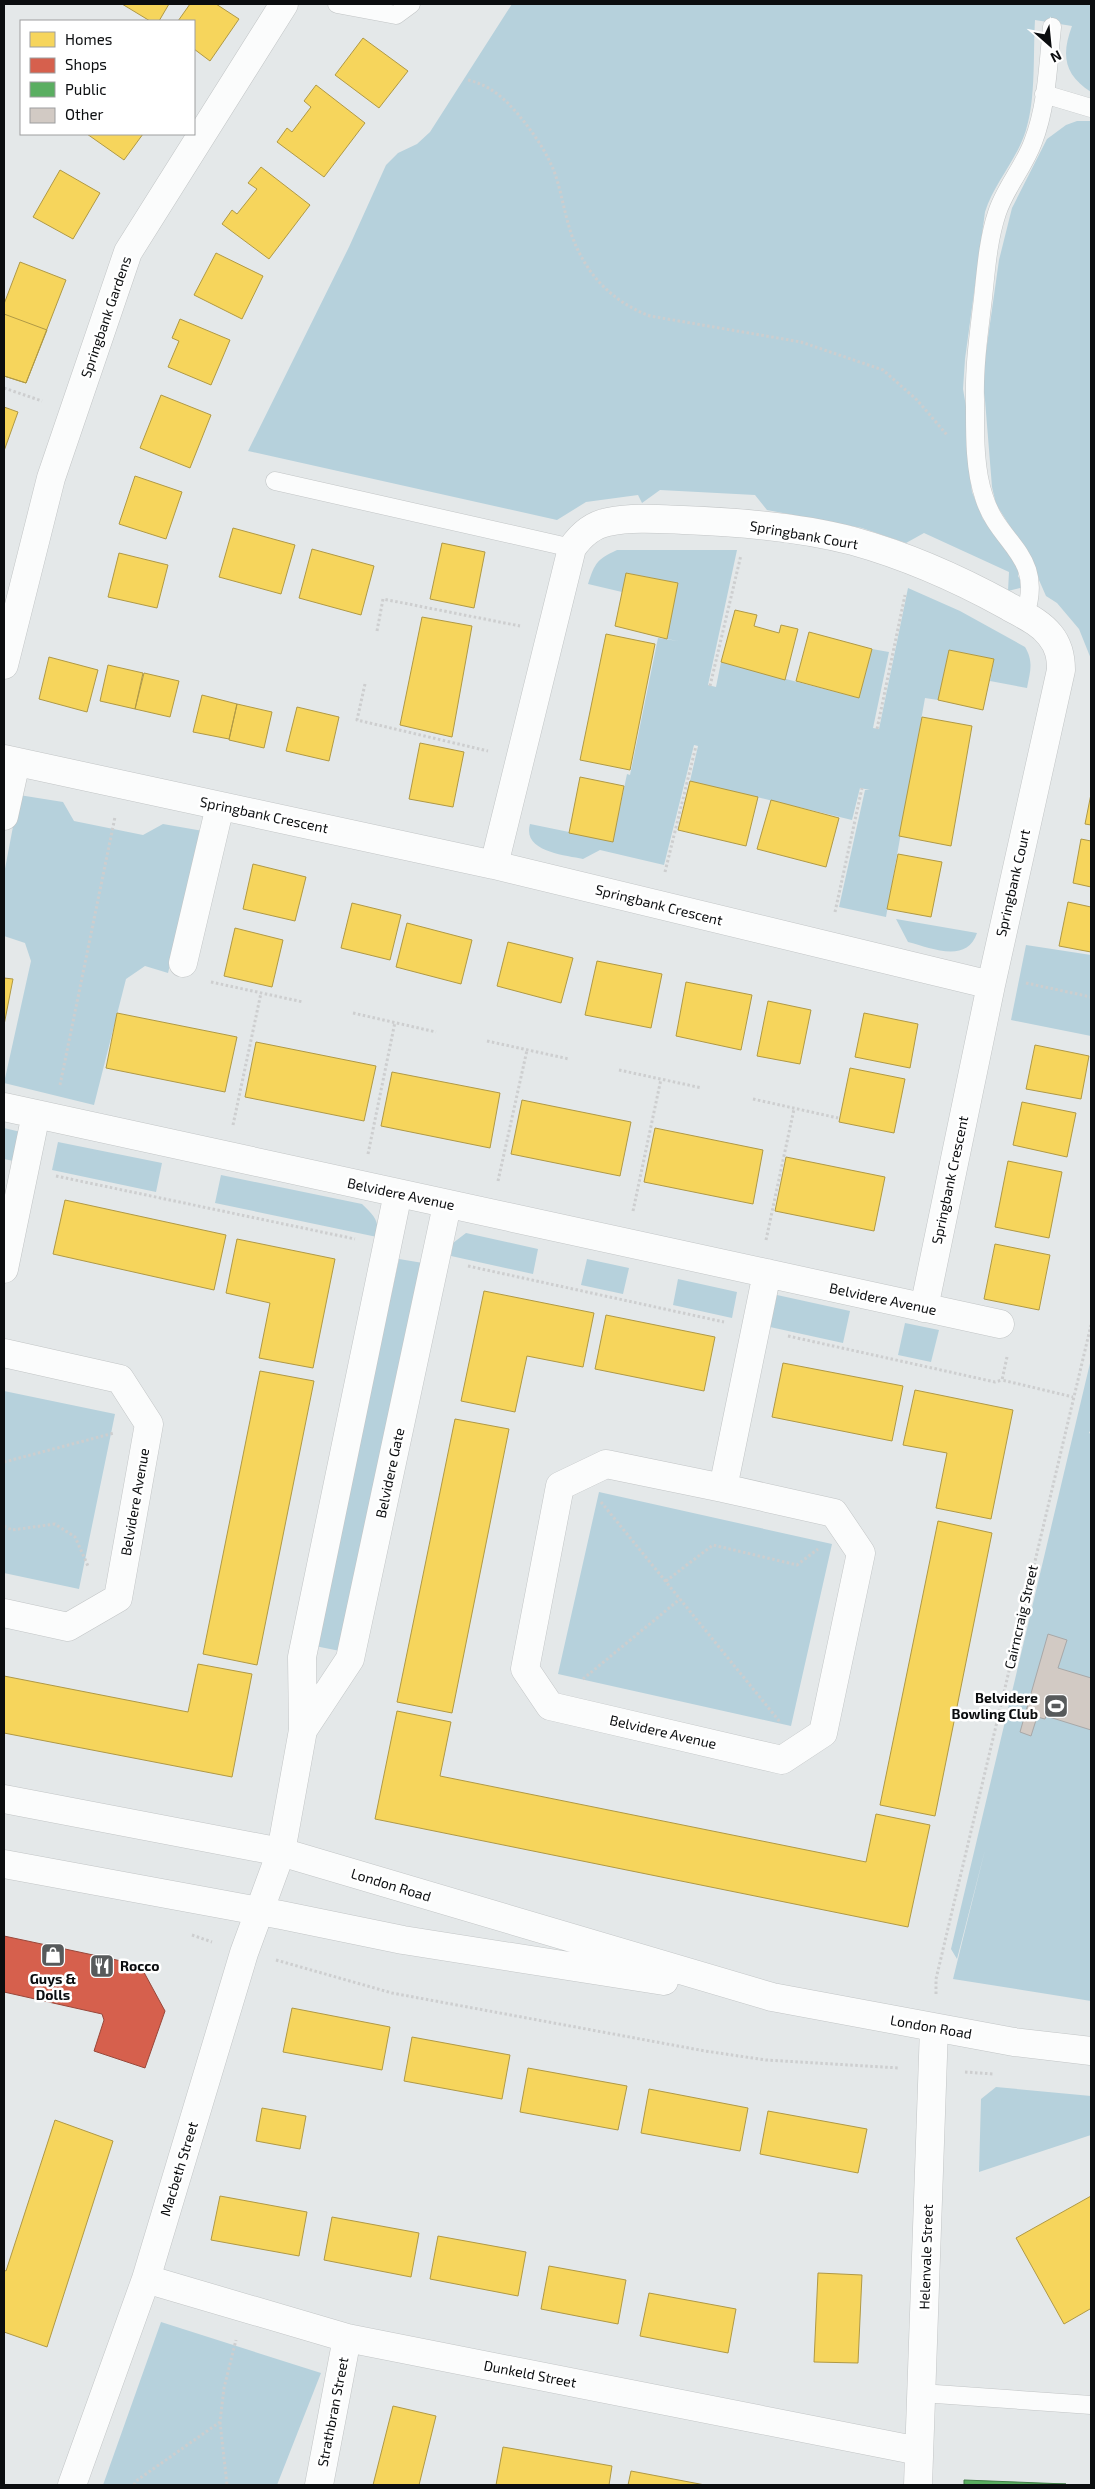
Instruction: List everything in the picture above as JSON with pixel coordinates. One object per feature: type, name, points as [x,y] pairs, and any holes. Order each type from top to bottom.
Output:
[{"type":"street","name":"Springbank Gardens","points":[[4,665],[51,478],[128,252],[284,4]]},
{"type":"street","name":"Springbank Court","points":[[494,865],[572,548],[590,528],[607,522],[668,519],[748,525],[851,541],[948,575],[1025,616],[1050,634],[1057,645],[1061,657],[1061,670],[992,981]]},
{"type":"street","name":"Springbank Crescent","points":[[10,760],[494,865],[828,946],[992,981],[924,1308]]},
{"type":"street","points":[[4,816],[10,760]]},
{"type":"street","points":[[184,963],[220,806]]},
{"type":"street","name":"Belvidere Avenue","points":[[4,1107],[1000,1324]]},
{"type":"street","points":[[4,1269],[25,1169],[44,1117]]},
{"type":"street","name":"Belvidere Gate","points":[[281,1852],[303,1730],[302,1657],[398,1193]]},
{"type":"street","name":"Belvidere Gate","points":[[303,1730],[350,1658],[447,1205]]},
{"type":"street","points":[[723,1488],[755,1329],[763,1272]]},
{"type":"street","points":[[4,1353],[120,1379],[149,1424]]},
{"type":"street","name":"Belvidere Avenue","points":[[4,1613],[68,1627],[118,1598],[149,1424]]},
{"type":"street","name":"Belvidere Avenue","points":[[606,1464],[834,1513],[861,1553],[823,1733],[782,1760],[550,1706],[525,1669],[560,1486],[580,1476],[606,1464]]},
{"type":"street","name":"London Road","points":[[4,1799],[281,1852],[772,1997]]},
{"type":"street","name":"Macbeth Street","points":[[72,2485],[146,2279],[244,1953],[281,1852]]},
{"type":"street","name":"London Road","points":[[4,1864],[403,1940],[772,1997],[934,2028],[1091,2052]]},
{"type":"street","name":"Helenvale Street","points":[[918,2485],[934,2028]]},
{"type":"street","name":"Dunkeld Street","points":[[146,2279],[347,2338],[919,2451]]},
{"type":"street","name":"Strathbran Street","points":[[319,2485],[347,2338]]},
{"type":"lane","points":[[336,4],[396,15],[411,4]]},
{"type":"lane","points":[[1025,616],[1031,590],[1028,569],[1020,552],[991,514],[979,479],[975,400],[976,356],[993,228],[1002,201],[1032,144],[1040,119],[1052,27]]},
{"type":"lane","points":[[1044,94],[1091,108]]},
{"type":"lane","points":[[275,481],[572,548]]},
{"type":"lane","points":[[921,2392],[1091,2405]]},
{"type":"path","points":[[468,80],[490,88],[500,96],[536,138],[554,172],[571,231],[579,251],[598,282],[611,295],[635,310],[650,316],[801,342],[883,370],[917,400],[952,441]]},
{"type":"path","points":[[4,388],[74,412]]},
{"type":"path","points":[[710,686],[748,525]]},
{"type":"path","points":[[877,728],[912,561]]},
{"type":"path","points":[[377,631],[384,599],[551,632]]},
{"type":"path","points":[[364,684],[357,720],[521,758]]},
{"type":"path","points":[[657,905],[696,746]]},
{"type":"path","points":[[44,1117],[122,784]]},
{"type":"path","points":[[828,946],[862,788]]},
{"type":"path","points":[[204,981],[303,1002]]},
{"type":"path","points":[[992,981],[1091,997]]},
{"type":"path","points":[[226,1156],[261,993]]},
{"type":"path","points":[[353,1013],[436,1032]]},
{"type":"path","points":[[361,1185],[394,1022]]},
{"type":"path","points":[[486,1041],[569,1059]]},
{"type":"path","points":[[491,1214],[527,1050]]},
{"type":"path","points":[[619,1070],[702,1088]]},
{"type":"path","points":[[627,1243],[660,1080]]},
{"type":"path","points":[[753,1099],[838,1118]]},
{"type":"path","points":[[763,1272],[794,1108]]},
{"type":"path","points":[[25,1169],[387,1246]]},
{"type":"path","points":[[436,1258],[995,1382],[1002,1380],[1073,1397]]},
{"type":"path","points":[[1000,1324],[1013,1326],[1002,1380]]},
{"type":"path","name":"Cairncraig Street","points":[[934,2028],[936,1978],[1091,1325]]},
{"type":"path","points":[[4,1462],[149,1424]]},
{"type":"path","points":[[580,1476],[801,1748]]},
{"type":"path","points":[[4,1526],[12,1530],[55,1524],[75,1537],[107,1605]]},
{"type":"path","points":[[666,1581],[713,1545],[797,1565],[845,1530]]},
{"type":"path","points":[[550,1706],[680,1599]]},
{"type":"path","points":[[271,1960],[392,1993],[705,2051],[766,2060],[933,2070]]},
{"type":"path","points":[[227,2485],[220,2422],[224,2388],[243,2307]]},
{"type":"path","points":[[134,2485],[136,2481],[220,2422]]},
{"type":"shaded area","points":[[512,4],[1091,4],[1091,92],[1075,79],[1067,64],[1067,46],[1072,26],[1035,20],[1033,90],[1029,117],[1022,141],[994,191],[985,212],[965,359],[963,389],[970,430],[969,471],[972,492],[983,519],[1020,565],[1018,576],[1024,587],[1008,591],[1009,572],[924,533],[906,543],[862,528],[767,510],[755,495],[660,490],[642,503],[638,495],[586,502],[557,520],[248,451],[349,247],[386,165],[398,153],[417,144],[430,132]]},
{"type":"shaded area","points":[[1077,121],[1091,121],[1091,659],[1079,629],[1057,603],[1046,596],[1028,555],[996,504],[992,487],[982,380],[999,260],[1012,208],[1047,139],[1066,125]]},
{"type":"shaded area","points":[[617,550],[737,550],[708,685],[716,687],[721,662],[859,698],[872,649],[889,652],[873,728],[879,729],[908,588],[960,611],[1025,647],[1030,657],[1027,688],[990,681],[994,659],[949,650],[938,700],[925,698],[886,917],[839,907],[865,790],[870,790],[860,788],[852,820],[690,781],[698,746],[694,745],[664,865],[600,850],[583,859],[556,854],[532,841],[529,833],[530,824],[613,841],[627,774],[630,775],[658,638],[678,641],[667,639],[678,583],[627,573],[622,592],[588,584],[598,562]]},
{"type":"shaded area","points":[[19,795],[63,802],[74,821],[143,835],[163,824],[203,831],[168,973],[145,966],[126,979],[94,1105],[4,1083],[31,961],[25,943],[4,936],[4,874]]},
{"type":"shaded area","points":[[896,919],[977,933],[972,943],[965,948],[957,951],[937,950],[908,942]]},
{"type":"shaded area","points":[[1026,945],[1091,955],[1091,1036],[1011,1020]]},
{"type":"shaded area","points":[[4,1128],[25,1133],[18,1162],[4,1159]]},
{"type":"shaded area","points":[[58,1142],[162,1163],[156,1192],[52,1170]]},
{"type":"shaded area","points":[[221,1175],[362,1204],[376,1222],[377,1237],[215,1203]]},
{"type":"shaded area","points":[[466,1233],[538,1249],[533,1274],[451,1256],[453,1243]]},
{"type":"shaded area","points":[[399,1259],[423,1263],[340,1651],[315,1646]]},
{"type":"shaded area","points":[[587,1259],[629,1268],[623,1294],[581,1285]]},
{"type":"shaded area","points":[[678,1279],[737,1292],[732,1318],[673,1305]]},
{"type":"shaded area","points":[[777,1295],[850,1311],[843,1343],[770,1327]]},
{"type":"shaded area","points":[[905,1323],[939,1330],[931,1362],[898,1355]]},
{"type":"shaded area","name":"Belvidere Bowling Club","points":[[1091,1359],[1091,1429],[1089,1433],[1091,1434],[1091,2001],[953,1979],[985,1850],[957,1959],[951,1949]]},
{"type":"shaded area","points":[[4,1391],[115,1414],[79,1589],[4,1573]]},
{"type":"shaded area","points":[[599,1492],[832,1544],[791,1726],[558,1674]]},
{"type":"shaded area","points":[[996,2087],[1091,2096],[1091,2135],[979,2172],[981,2099]]},
{"type":"shaded area","points":[[161,2322],[321,2373],[277,2485],[103,2485]]},
{"type":"building: Homes","points":[[122,4],[169,4],[160,20],[148,20]]},
{"type":"building: Homes","points":[[190,4],[216,4],[239,19],[210,61],[195,50],[195,20],[179,20]]},
{"type":"building: Homes","points":[[363,38],[408,71],[379,108],[335,75]]},
{"type":"building: Homes","points":[[316,85],[365,123],[324,177],[277,142],[287,128],[292,132],[311,107],[304,101]]},
{"type":"building: Homes","points":[[88,135],[142,135],[124,160]]},
{"type":"building: Homes","points":[[261,167],[310,205],[269,259],[222,224],[232,210],[237,214],[257,189],[248,183]]},
{"type":"building: Homes","points":[[60,170],[100,193],[73,239],[33,217]]},
{"type":"building: Homes","points":[[216,253],[263,276],[242,319],[194,295]]},
{"type":"building: Homes","points":[[20,262],[66,280],[26,383],[4,376],[4,304]]},
{"type":"building: Homes","points":[[4,314],[47,330],[26,383],[4,376]]},
{"type":"building: Homes","points":[[180,319],[230,340],[211,385],[168,367],[179,341],[172,338]]},
{"type":"building: Homes","points":[[161,395],[211,415],[190,468],[140,448]]},
{"type":"building: Homes","points":[[4,407],[18,412],[4,451]]},
{"type":"building: Homes","points":[[135,476],[182,492],[166,539],[119,524]]},
{"type":"building: Homes","points":[[233,528],[295,545],[281,594],[219,577]]},
{"type":"building: Homes","points":[[442,543],[485,552],[474,608],[430,599]]},
{"type":"building: Homes","points":[[312,549],[374,566],[361,615],[299,598]]},
{"type":"building: Homes","points":[[119,553],[168,565],[157,608],[108,597]]},
{"type":"building: Homes","points":[[626,573],[678,583],[667,639],[615,626]]},
{"type":"building: Homes","points":[[735,610],[757,615],[754,626],[779,633],[781,625],[798,629],[785,680],[721,662]]},
{"type":"building: Homes","points":[[422,617],[472,626],[452,737],[400,725]]},
{"type":"building: Homes","points":[[809,632],[872,649],[859,698],[796,681]]},
{"type":"building: Homes","points":[[606,634],[655,644],[630,770],[580,760]]},
{"type":"building: Homes","points":[[949,650],[994,659],[983,710],[938,700]]},
{"type":"building: Homes","points":[[49,657],[98,670],[87,712],[39,699]]},
{"type":"building: Homes","points":[[108,665],[143,673],[135,709],[100,701]]},
{"type":"building: Homes","points":[[144,673],[179,681],[170,717],[135,709]]},
{"type":"building: Homes","points":[[202,695],[237,704],[229,739],[193,732]]},
{"type":"building: Homes","points":[[237,704],[272,712],[264,748],[229,740]]},
{"type":"building: Homes","points":[[297,707],[339,717],[329,761],[286,751]]},
{"type":"building: Homes","points":[[922,717],[972,726],[951,846],[899,836]]},
{"type":"building: Homes","points":[[420,743],[464,752],[453,807],[409,799]]},
{"type":"building: Homes","points":[[580,777],[624,786],[613,842],[569,833]]},
{"type":"building: Homes","points":[[690,781],[758,797],[746,846],[678,830]]},
{"type":"building: Homes","points":[[1091,794],[1091,825],[1085,824]]},
{"type":"building: Homes","points":[[771,800],[839,818],[826,867],[757,849]]},
{"type":"building: Homes","points":[[1081,839],[1091,841],[1091,887],[1073,883]]},
{"type":"building: Homes","points":[[898,854],[942,862],[931,917],[887,909]]},
{"type":"building: Homes","points":[[253,864],[306,877],[295,921],[243,909]]},
{"type":"building: Homes","points":[[1068,902],[1091,907],[1091,952],[1059,946]]},
{"type":"building: Homes","points":[[352,903],[401,915],[390,960],[341,948]]},
{"type":"building: Homes","points":[[407,923],[472,940],[461,984],[396,967]]},
{"type":"building: Homes","points":[[235,928],[283,940],[272,987],[224,976]]},
{"type":"building: Homes","points":[[508,942],[573,958],[561,1003],[497,986]]},
{"type":"building: Homes","points":[[597,961],[662,974],[651,1028],[585,1015]]},
{"type":"building: Homes","points":[[4,978],[13,979],[4,1025]]},
{"type":"building: Homes","points":[[686,982],[752,995],[741,1050],[676,1036]]},
{"type":"building: Homes","points":[[768,1001],[811,1010],[800,1064],[757,1056]]},
{"type":"building: Homes","points":[[117,1013],[237,1037],[225,1092],[106,1068]]},
{"type":"building: Homes","points":[[864,1013],[918,1024],[910,1068],[855,1057]]},
{"type":"building: Homes","points":[[256,1042],[376,1066],[364,1121],[245,1097]]},
{"type":"building: Homes","points":[[1035,1045],[1089,1056],[1081,1099],[1026,1089]]},
{"type":"building: Homes","points":[[850,1068],[905,1079],[894,1133],[839,1122]]},
{"type":"building: Homes","points":[[392,1072],[500,1093],[490,1148],[381,1126]]},
{"type":"building: Homes","points":[[522,1100],[631,1122],[620,1176],[511,1154]]},
{"type":"building: Homes","points":[[1022,1102],[1076,1113],[1067,1157],[1013,1145]]},
{"type":"building: Homes","points":[[655,1128],[763,1150],[753,1204],[644,1182]]},
{"type":"building: Homes","points":[[786,1157],[885,1177],[874,1231],[775,1211]]},
{"type":"building: Homes","points":[[1008,1161],[1062,1172],[1049,1238],[995,1227]]},
{"type":"building: Homes","points":[[65,1200],[226,1235],[214,1290],[53,1254]]},
{"type":"building: Homes","points":[[237,1239],[335,1259],[313,1368],[259,1358],[270,1303],[226,1293]]},
{"type":"building: Homes","points":[[995,1244],[1050,1255],[1039,1310],[984,1299]]},
{"type":"building: Homes","points":[[484,1291],[594,1313],[583,1367],[527,1356],[515,1412],[461,1401]]},
{"type":"building: Homes","points":[[606,1315],[715,1337],[704,1391],[595,1369]]},
{"type":"building: Homes","points":[[783,1363],[903,1386],[892,1441],[772,1417]]},
{"type":"building: Homes","points":[[260,1371],[314,1381],[257,1665],[203,1654]]},
{"type":"building: Homes","points":[[915,1390],[1013,1410],[991,1519],[936,1508],[947,1453],[903,1445]]},
{"type":"building: Homes","points":[[455,1419],[509,1429],[452,1713],[397,1702]]},
{"type":"building: Homes","points":[[938,1521],[992,1533],[935,1816],[880,1805]]},
{"type":"building: Homes","points":[[198,1664],[252,1674],[232,1777],[4,1733],[4,1676],[188,1712]]},
{"type":"building: Homes","points":[[397,1711],[451,1722],[440,1776],[866,1862],[876,1814],[930,1825],[908,1927],[375,1819]]},
{"type":"building: Homes","points":[[292,2008],[390,2027],[382,2070],[283,2052]]},
{"type":"building: Homes","points":[[412,2037],[510,2055],[502,2099],[404,2081]]},
{"type":"building: Homes","points":[[528,2068],[627,2086],[618,2130],[520,2112]]},
{"type":"building: Homes","points":[[649,2089],[748,2108],[740,2151],[641,2133]]},
{"type":"building: Homes","points":[[262,2108],[306,2116],[300,2149],[256,2141]]},
{"type":"building: Homes","points":[[768,2111],[867,2129],[858,2173],[760,2154]]},
{"type":"building: Homes","points":[[55,2120],[113,2141],[47,2347],[4,2332],[4,2270],[6,2271]]},
{"type":"building: Homes","points":[[220,2196],[307,2212],[299,2256],[211,2240]]},
{"type":"building: Homes","points":[[1091,2196],[1091,2311],[1090,2309],[1064,2324],[1016,2238]]},
{"type":"building: Homes","points":[[332,2217],[419,2233],[411,2277],[324,2260]]},
{"type":"building: Homes","points":[[438,2236],[526,2252],[518,2296],[430,2279]]},
{"type":"building: Homes","points":[[549,2266],[626,2280],[618,2324],[541,2309]]},
{"type":"building: Homes","points":[[818,2273],[862,2275],[858,2363],[814,2362]]},
{"type":"building: Homes","points":[[649,2293],[736,2309],[728,2353],[640,2336]]},
{"type":"building: Homes","points":[[393,2406],[436,2416],[419,2485],[373,2485]]},
{"type":"building: Homes","points":[[503,2447],[612,2466],[609,2485],[496,2485]]},
{"type":"building: Homes","points":[[631,2471],[705,2485],[628,2485]]},
{"type":"building: Shops","points":[[4,1936],[140,1965],[165,2011],[145,2068],[94,2051],[104,2020],[102,2014],[4,1992]]},
{"type":"building: Public","points":[[964,2480],[1066,2484],[964,2485]]},
{"type":"building: Other","points":[[1048,1634],[1067,1640],[1058,1668],[1091,1678],[1091,1730],[1046,1716],[1045,1719],[1037,1717],[1031,1736],[1020,1732]]},
{"type":"place","name":"Belvidere Bowling Club","points":[[1056,1706]]},
{"type":"place","name":"Guys & Dolls","points":[[53,1955]]},
{"type":"place","name":"Rocco","points":[[102,1966]]}]
